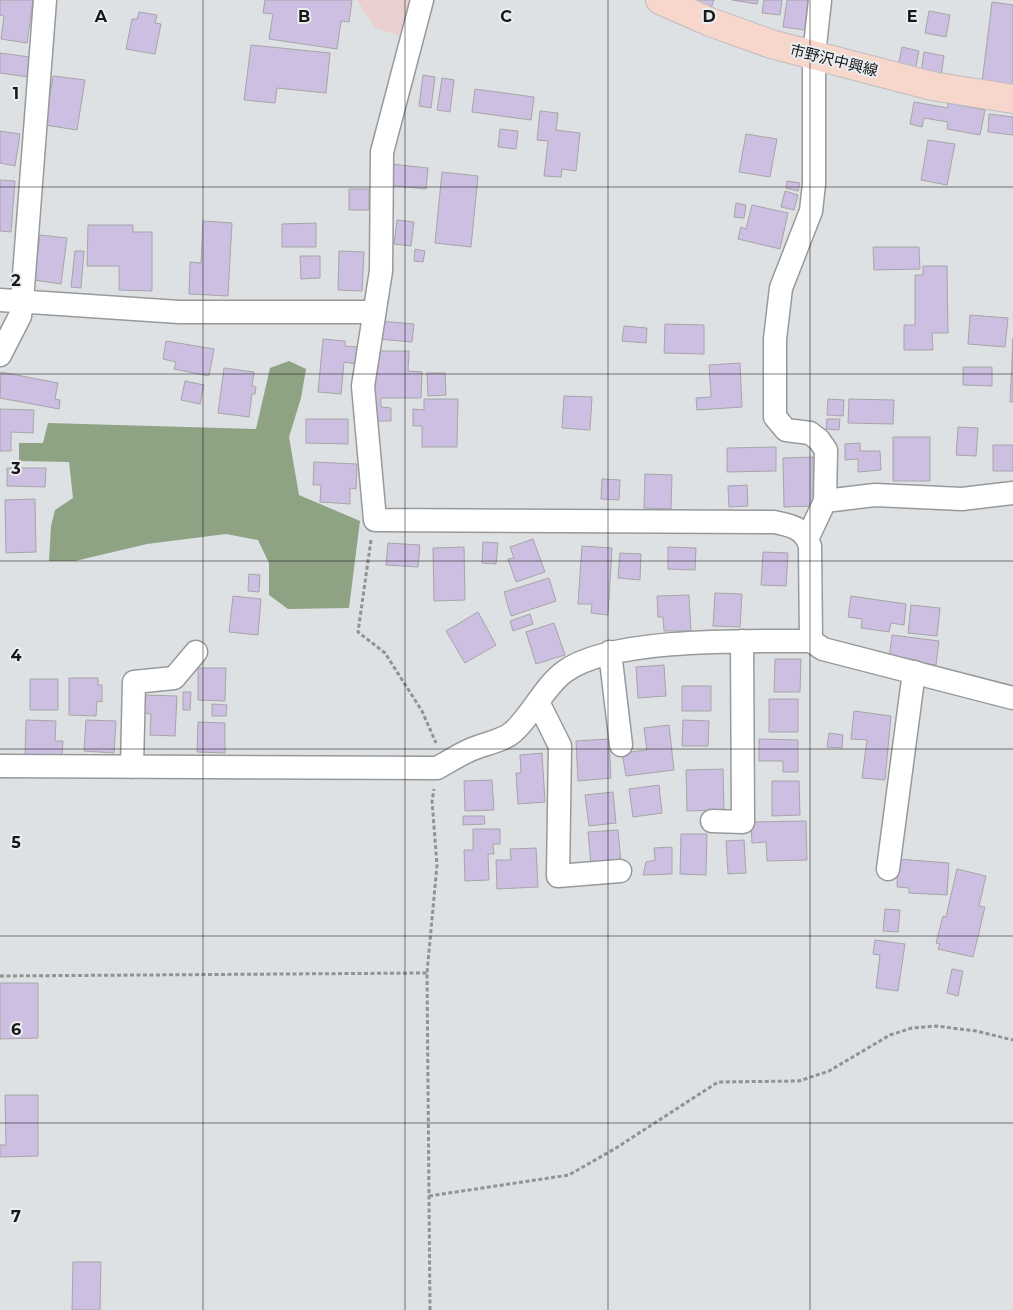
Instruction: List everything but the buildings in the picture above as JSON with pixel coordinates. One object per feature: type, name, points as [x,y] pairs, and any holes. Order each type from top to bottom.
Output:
[{"type":"main road","name":"市野沢中興線","points":[[660,0],[710,22],[762,41],[932,86],[1013,99]]},
{"type":"street","points":[[0,355],[20,316],[22,302],[45,0]]},
{"type":"street","points":[[422,0],[382,152],[381,271],[363,386],[374,520],[774,522],[792,526],[808,537]]},
{"type":"street","points":[[811,641],[810,546],[808,537],[825,501],[826,450],[819,440],[810,434],[786,430],[775,417],[774,340],[782,288],[811,211],[814,184],[814,55],[820,0]]},
{"type":"street","points":[[0,300],[179,312],[374,312]]},
{"type":"street","points":[[825,501],[875,495],[962,499],[1013,493]]},
{"type":"street","points":[[712,821],[743,822],[742,641]]},
{"type":"street","points":[[0,766],[437,768],[470,750],[511,734],[564,672],[590,658],[610,652],[667,645],[742,641],[811,641],[823,648],[1013,698]]},
{"type":"street","points":[[132,767],[134,682],[174,678],[196,652]]},
{"type":"street","points":[[610,652],[621,745]]},
{"type":"street","points":[[888,868],[914,672]]},
{"type":"street","points":[[538,702],[560,746],[558,876],[620,871]]},
{"type":"path","points":[[374,520],[358,632],[385,654],[422,711],[436,742],[437,768],[432,801],[437,865],[428,973],[430,1310]]},
{"type":"path","points":[[0,976],[428,973]]},
{"type":"path","points":[[429,1196],[569,1175],[616,1148],[718,1082],[798,1081],[830,1071],[890,1035],[912,1028],[936,1026],[976,1031],[1013,1040]]},
{"type":"shaded area","points":[[357,0],[411,0],[403,37],[375,28]]},
{"type":"green space","points":[[289,361],[306,369],[301,398],[289,437],[299,495],[360,521],[349,608],[288,609],[269,595],[269,563],[258,540],[226,534],[147,544],[75,561],[49,561],[51,526],[55,510],[73,498],[69,462],[19,461],[19,443],[43,443],[48,423],[256,429],[270,368]]}]
